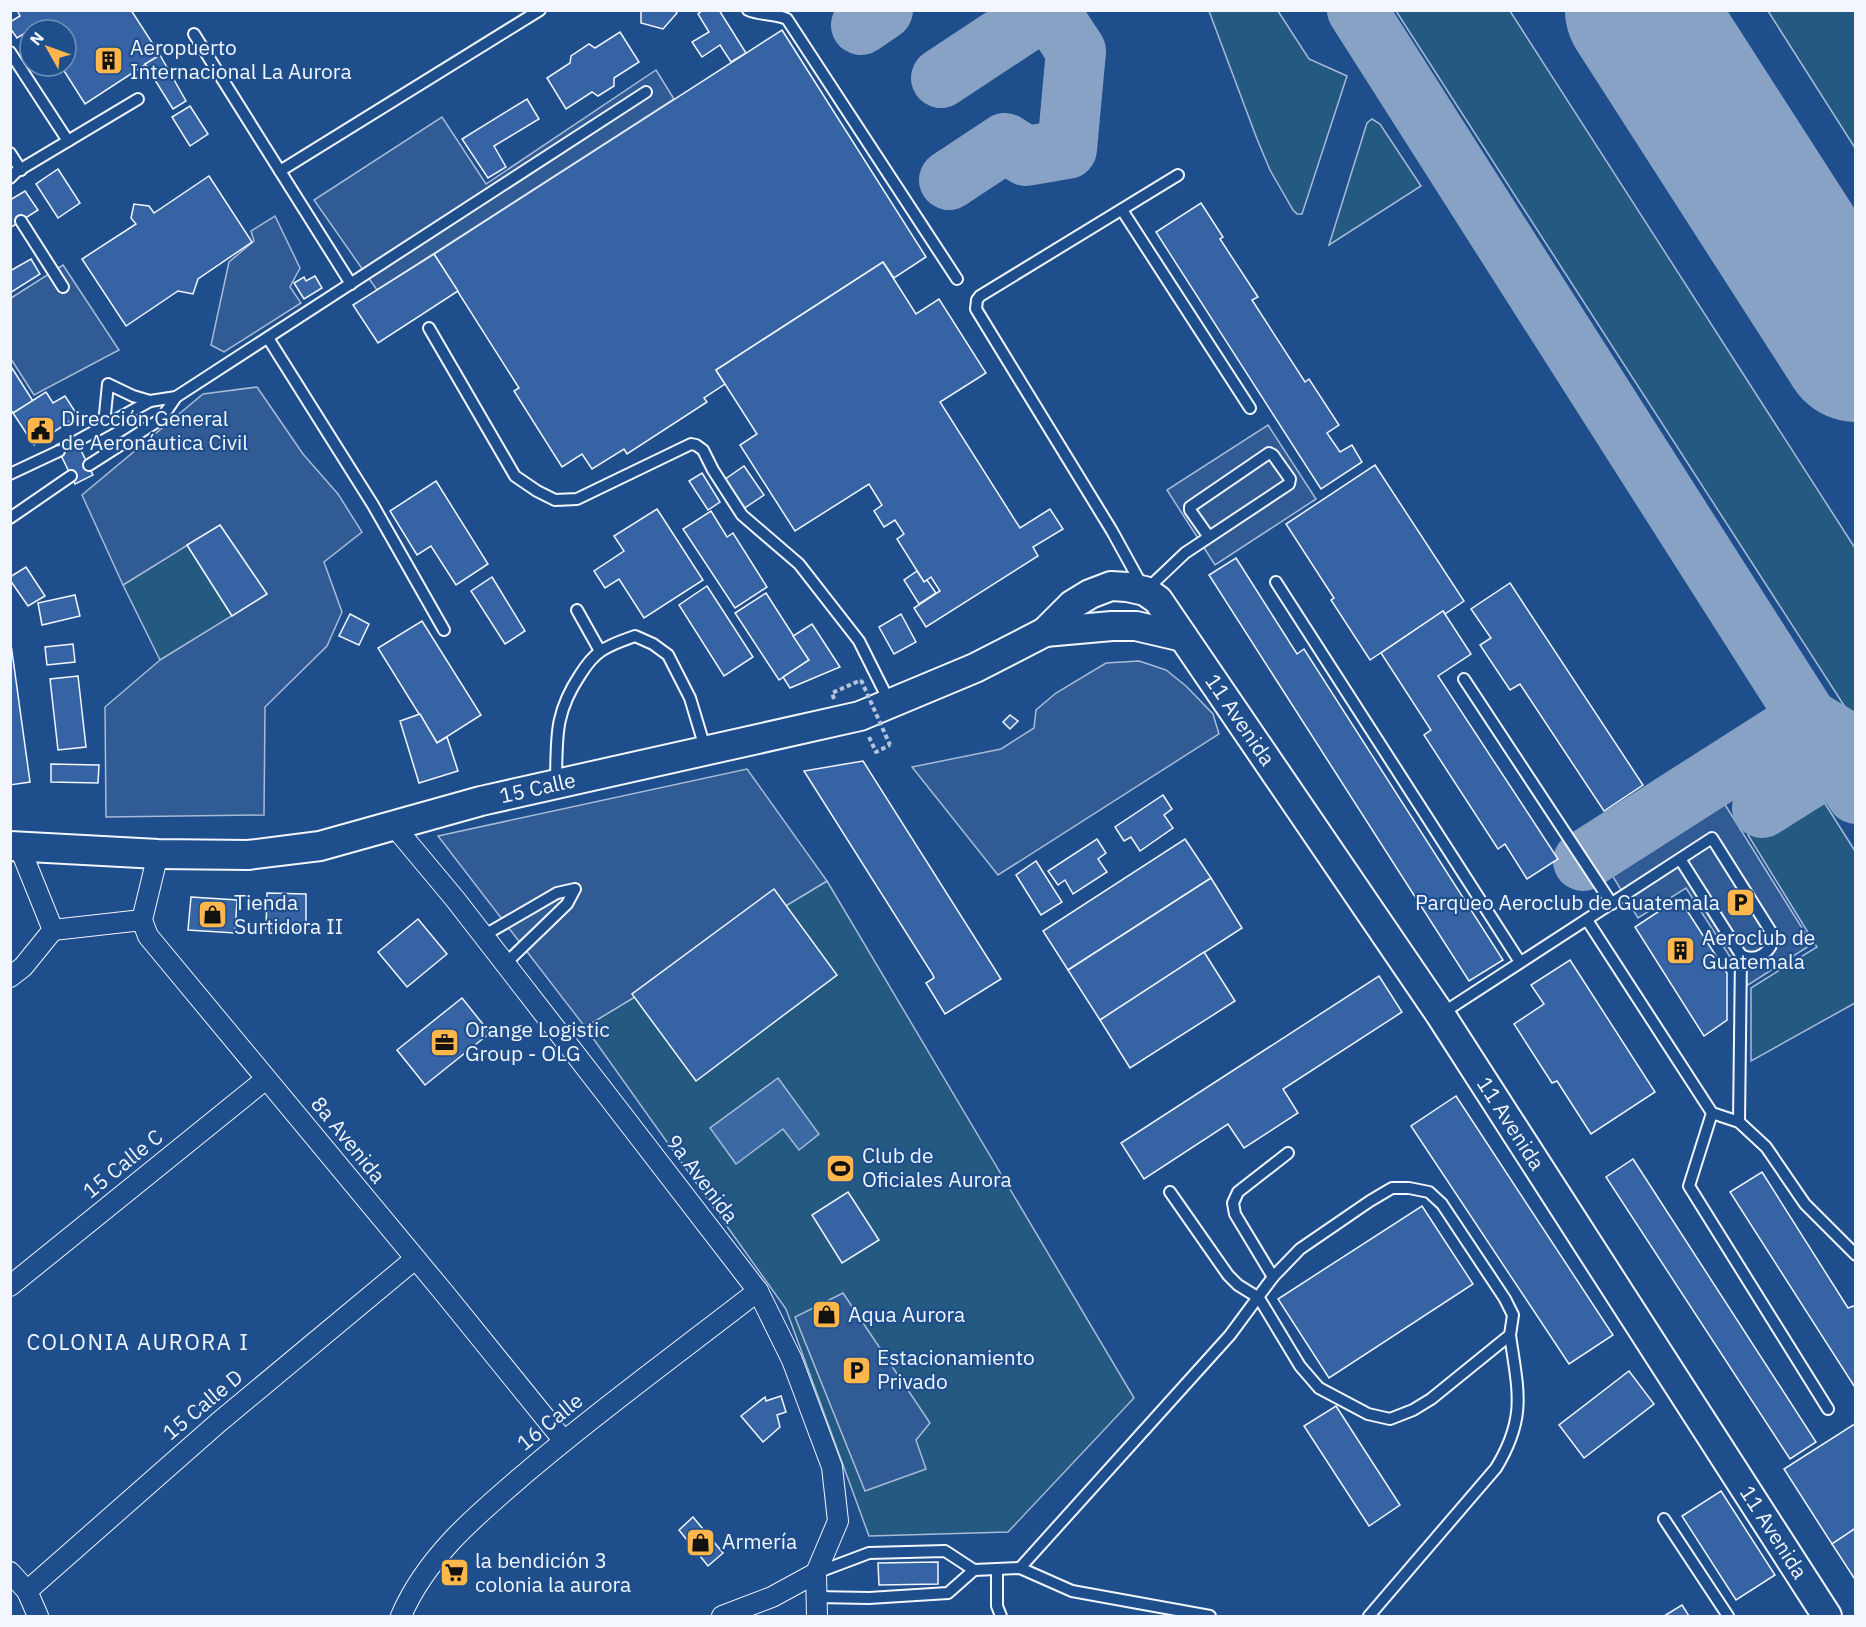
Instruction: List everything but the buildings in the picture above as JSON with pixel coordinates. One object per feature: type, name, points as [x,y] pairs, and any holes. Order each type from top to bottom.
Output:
[{"type":"main road","points":[[1045,632],[1072,605],[1090,594],[1111,586],[1145,591]]},
{"type":"main road","name":"11 Avenida","points":[[1145,591],[1158,600],[1184,637],[1440,1014],[1827,1617]]},
{"type":"main road","points":[[1045,632],[1136,626],[1184,637]]},
{"type":"main road","name":"15 Calle","points":[[15,846],[158,854],[248,855],[321,846],[481,801],[844,721],[891,705],[975,668],[1045,632]]},
{"type":"street","name":"9a Avenida","points":[[394,826],[505,964],[758,1291],[792,1360],[832,1467],[838,1521],[816,1573],[816,1607]]},
{"type":"street","points":[[15,846],[53,930]]},
{"type":"street","points":[[10,977],[23,967],[53,930],[142,920],[158,854]]},
{"type":"street","name":"8a Avenida","points":[[142,920],[148,936],[564,1441]]},
{"type":"street","name":"15 Calle C","points":[[10,1286],[266,1079]]},
{"type":"street","name":"15 Calle D","points":[[27,1591],[219,1422],[415,1259]]},
{"type":"street","name":"16 Calle","points":[[401,1617],[409,1598],[433,1560],[480,1512],[564,1441],[758,1291]]},
{"type":"street","points":[[10,1572],[27,1591],[38,1617]]},
{"type":"street","points":[[723,1617],[772,1597],[816,1573]]},
{"type":"street","points":[[772,1597],[816,1607]]},
{"type":"lane","points":[[280,171],[540,10]]},
{"type":"lane","points":[[748,10],[787,19],[957,279]]},
{"type":"lane","points":[[194,34],[351,284]]},
{"type":"lane","points":[[10,52],[68,141]]},
{"type":"lane","points":[[89,465],[161,419],[176,398],[646,92]]},
{"type":"lane","points":[[10,178],[138,99]]},
{"type":"lane","points":[[10,153],[21,170]]},
{"type":"lane","points":[[1178,175],[980,296],[976,309],[1112,531],[1145,591],[1185,552],[1209,537],[1289,484],[1290,479],[1273,455],[1269,453],[1192,504],[1190,510],[1209,537]]},
{"type":"lane","points":[[1122,210],[1250,408]]},
{"type":"lane","points":[[21,221],[63,287]]},
{"type":"lane","points":[[429,328],[516,476],[546,496],[555,500],[577,499],[691,444],[703,450],[742,515],[799,564],[859,641],[891,705]]},
{"type":"lane","points":[[268,338],[373,505],[444,630]]},
{"type":"lane","points":[[100,428],[105,414],[108,384],[150,401]]},
{"type":"lane","points":[[77,441],[150,401],[176,398]]},
{"type":"lane","points":[[10,474],[59,451]]},
{"type":"lane","points":[[10,518],[71,476]]},
{"type":"lane","points":[[1276,582],[1520,962]]},
{"type":"lane","points":[[577,610],[600,651]]},
{"type":"lane","points":[[556,785],[557,728],[561,709],[573,684],[600,651],[635,636],[653,644],[668,656],[690,698],[706,752]]},
{"type":"lane","points":[[1464,679],[1611,904]]},
{"type":"lane","points":[[1440,1014],[1712,838],[1773,935],[1773,942],[1769,950],[1754,958],[1741,955]]},
{"type":"lane","points":[[1680,859],[1741,955],[1739,1122]]},
{"type":"lane","points":[[483,936],[557,893],[575,889],[567,904],[505,964]]},
{"type":"lane","points":[[1587,920],[1712,1113],[1739,1122],[1766,1147],[1805,1204],[1856,1255]]},
{"type":"lane","points":[[1712,1113],[1689,1186],[1828,1409]]},
{"type":"lane","points":[[1273,1277],[1235,1214],[1233,1203],[1238,1192],[1288,1153]]},
{"type":"lane","points":[[1020,1568],[1230,1335],[1273,1277],[1300,1249],[1392,1188],[1409,1188],[1429,1192],[1442,1204],[1505,1299],[1513,1316],[1510,1335],[1519,1400],[1516,1425],[1506,1453],[1497,1468],[1369,1617]]},
{"type":"lane","points":[[1170,1192],[1228,1275],[1238,1285],[1259,1298],[1300,1366],[1319,1388],[1368,1414],[1390,1419],[1413,1410],[1431,1399],[1510,1335]]},
{"type":"lane","points":[[1664,1519],[1728,1617]]},
{"type":"lane","points":[[816,1573],[869,1553],[945,1551],[974,1570],[1020,1568],[1072,1591],[1210,1617]]},
{"type":"lane","points":[[997,1569],[998,1606],[1001,1617]]},
{"type":"lane","points":[[816,1607],[869,1598],[948,1593],[974,1570]]},
{"type":"path","points":[[832,693],[861,680],[890,745],[876,752]]},
{"type":"shaded area","points":[[1209,11],[1278,11],[1309,59],[1347,76],[1302,214],[1297,214],[1293,210],[1270,170]]},
{"type":"shaded area","points":[[1396,11],[1510,11],[1855,548],[1855,714],[1845,707]]},
{"type":"shaded area","points":[[1768,11],[1855,11],[1855,148]]},
{"type":"shaded area","points":[[656,70],[674,99],[377,290],[314,200],[442,117],[486,184]]},
{"type":"shaded area","points":[[1372,119],[1380,124],[1421,186],[1329,245],[1367,123]]},
{"type":"shaded area","points":[[275,216],[300,268],[290,287],[301,303],[224,352],[211,345],[229,262],[254,241],[251,231]]},
{"type":"shaded area","points":[[63,265],[119,350],[34,395],[11,359],[11,298]]},
{"type":"shaded area","points":[[257,387],[303,454],[338,494],[362,532],[324,562],[342,612],[327,646],[265,707],[264,815],[106,817],[105,707],[160,660],[267,594],[220,525],[123,585],[82,495],[203,394]]},
{"type":"shaded area","points":[[1268,425],[1316,499],[1215,565],[1167,490]]},
{"type":"shaded area","points":[[187,545],[232,616],[160,660],[123,585]]},
{"type":"shaded area","points":[[1139,661],[1166,670],[1186,686],[1213,714],[1219,734],[998,875],[912,767],[1001,749],[1034,728],[1036,710],[1056,693],[1106,663]]},
{"type":"shaded area","points":[[747,769],[827,881],[585,1027],[438,836]]},
{"type":"shaded area","points":[[1817,791],[1855,851],[1855,1003],[1751,1061],[1751,988],[1817,947],[1748,835]]},
{"type":"shaded area","name":"Parqueo Aeroclub de Guatemala","points":[[1724,803],[1812,944],[1748,985],[1686,888],[1638,918],[1612,875]]},
{"type":"shaded area","name":"Club de Oficiales Aurora","points":[[827,881],[1134,1398],[1008,1532],[869,1536],[786,1309],[585,1027]]},
{"type":"shaded area","points":[[778,1078],[819,1134],[799,1150],[783,1129],[736,1164],[710,1128]]},
{"type":"shaded area","name":"Estacionamiento Privado","points":[[843,1293],[930,1423],[916,1440],[926,1469],[865,1491],[795,1317]]},
{"type":"taxiway","points":[[861,25],[883,10]]},
{"type":"taxiway","points":[[941,78],[1044,10]]},
{"type":"taxiway","points":[[949,180],[1005,143],[1026,156],[1067,149],[1076,51],[1049,10]]},
{"type":"taxiway","points":[[1357,10],[1856,794]]},
{"type":"taxiway","points":[[1583,861],[1807,718],[1841,738]]},
{"type":"taxiway","points":[[1762,808],[1835,762]]},
{"type":"runway","points":[[1639,10],[1856,348]]},
{"type":"place","name":"Aeropuerto Internacional La Aurora","points":[[109,60]]},
{"type":"place","name":"Dirección General de Aeronáutica Civil","points":[[40,431]]},
{"type":"place","name":"Parqueo Aeroclub de Guatemala","points":[[1741,903]]},
{"type":"place","name":"Tienda Surtidora II","points":[[213,915]]},
{"type":"place","name":"Aeroclub de Guatemala","points":[[1681,950]]},
{"type":"place","name":"Orange Logistic Group - OLG","points":[[444,1042]]},
{"type":"place","name":"Club de Oficiales Aurora","points":[[841,1168]]},
{"type":"place","name":"Aqua Aurora","points":[[827,1315]]},
{"type":"place","name":"Estacionamiento Privado","points":[[856,1370]]},
{"type":"place","name":"Armería","points":[[701,1542]]},
{"type":"place","name":"la bendición 3 colonia la aurora","points":[[454,1573]]},
{"type":"district","name":"COLONIA AURORA I","points":[[138,1342]]}]
